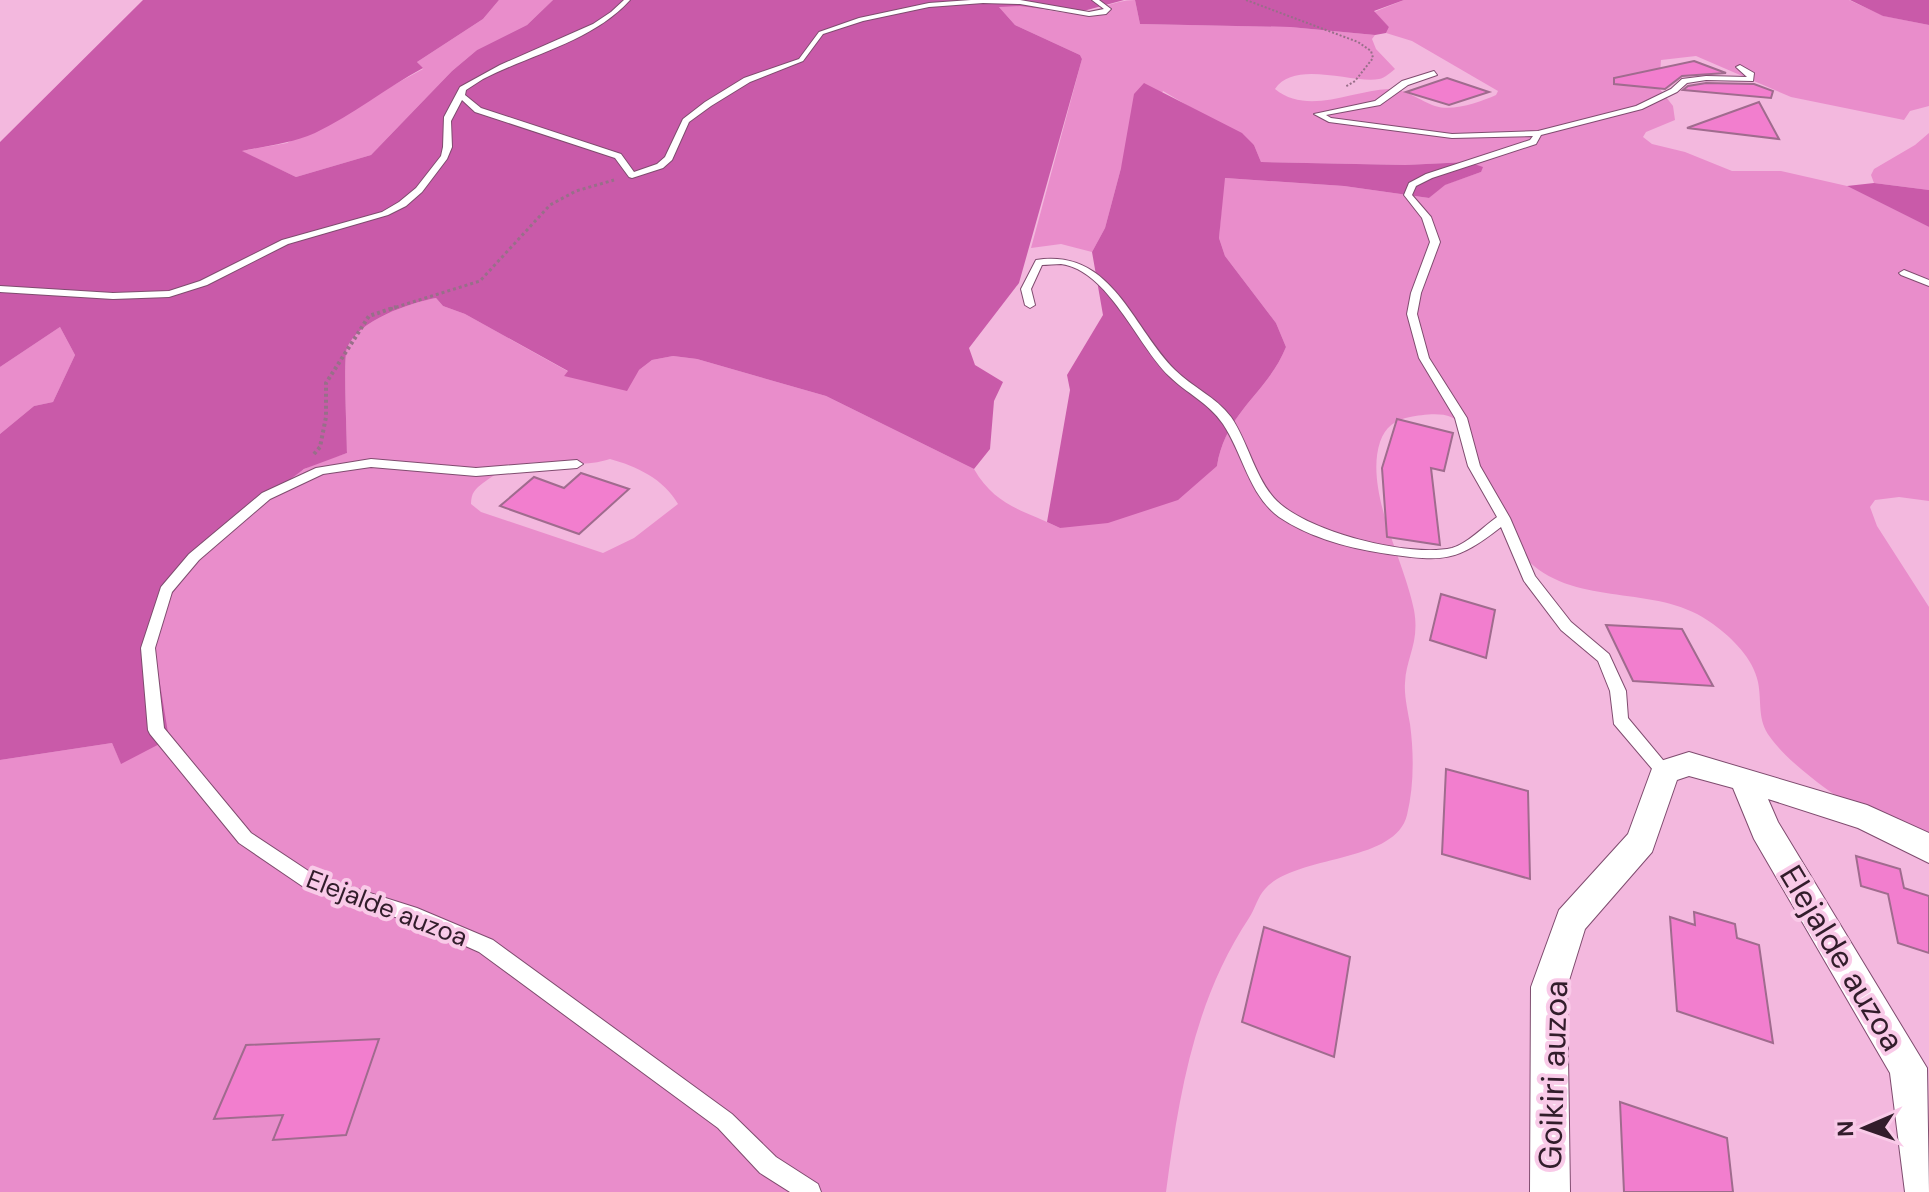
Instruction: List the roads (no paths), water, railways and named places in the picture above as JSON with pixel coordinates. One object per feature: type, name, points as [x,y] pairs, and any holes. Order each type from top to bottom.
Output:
[{"type":"street","points":[[1665,772],[1689,764],[1744,779],[1867,818],[1929,849]]},
{"type":"street","name":"Goikiri auzoa","points":[[1550,1192],[1549,987],[1571,921],[1641,842],[1665,772]]},
{"type":"street","name":"Elejalde auzoa","points":[[1744,779],[1765,829],[1908,1068],[1925,1192]]},
{"type":"lane","points":[[0,289],[42,288],[104,297],[155,296],[204,283],[288,241],[364,223],[401,207],[428,180],[447,152],[447,117],[462,96],[463,89],[482,73],[569,38],[613,15],[627,0]]},
{"type":"lane","points":[[462,96],[478,110],[618,156],[632,175],[660,166],[669,158],[686,121],[708,104],[747,80],[801,60],[821,33],[861,19],[929,5],[983,1],[1020,2],[1089,14],[1104,13],[1108,9],[1095,0]]},
{"type":"lane","points":[[1434,73],[1405,83],[1377,103],[1318,114],[1329,120],[1452,136],[1538,133],[1654,104],[1677,91],[1685,81],[1750,79],[1751,75],[1740,67]]},
{"type":"lane","points":[[1538,133],[1533,142],[1429,176],[1412,185],[1408,195],[1426,217],[1435,242],[1416,293],[1412,314],[1424,358],[1461,418],[1474,466],[1504,518],[1529,578],[1566,626],[1604,658],[1618,691],[1620,720],[1665,772]]},
{"type":"lane","points":[[1030,305],[1026,289],[1039,262],[1057,259],[1078,263],[1106,286],[1168,370],[1226,418],[1270,501],[1295,523],[1356,543],[1409,551],[1455,552],[1504,518]]},
{"type":"lane","points":[[1904,273],[1929,283]]},
{"type":"lane","name":"Elejalde auzoa","points":[[577,464],[476,472],[371,463],[320,471],[266,496],[194,557],[166,590],[148,648],[156,730],[245,838],[311,882],[417,916],[486,946],[725,1121],[768,1165],[810,1192]]}]
